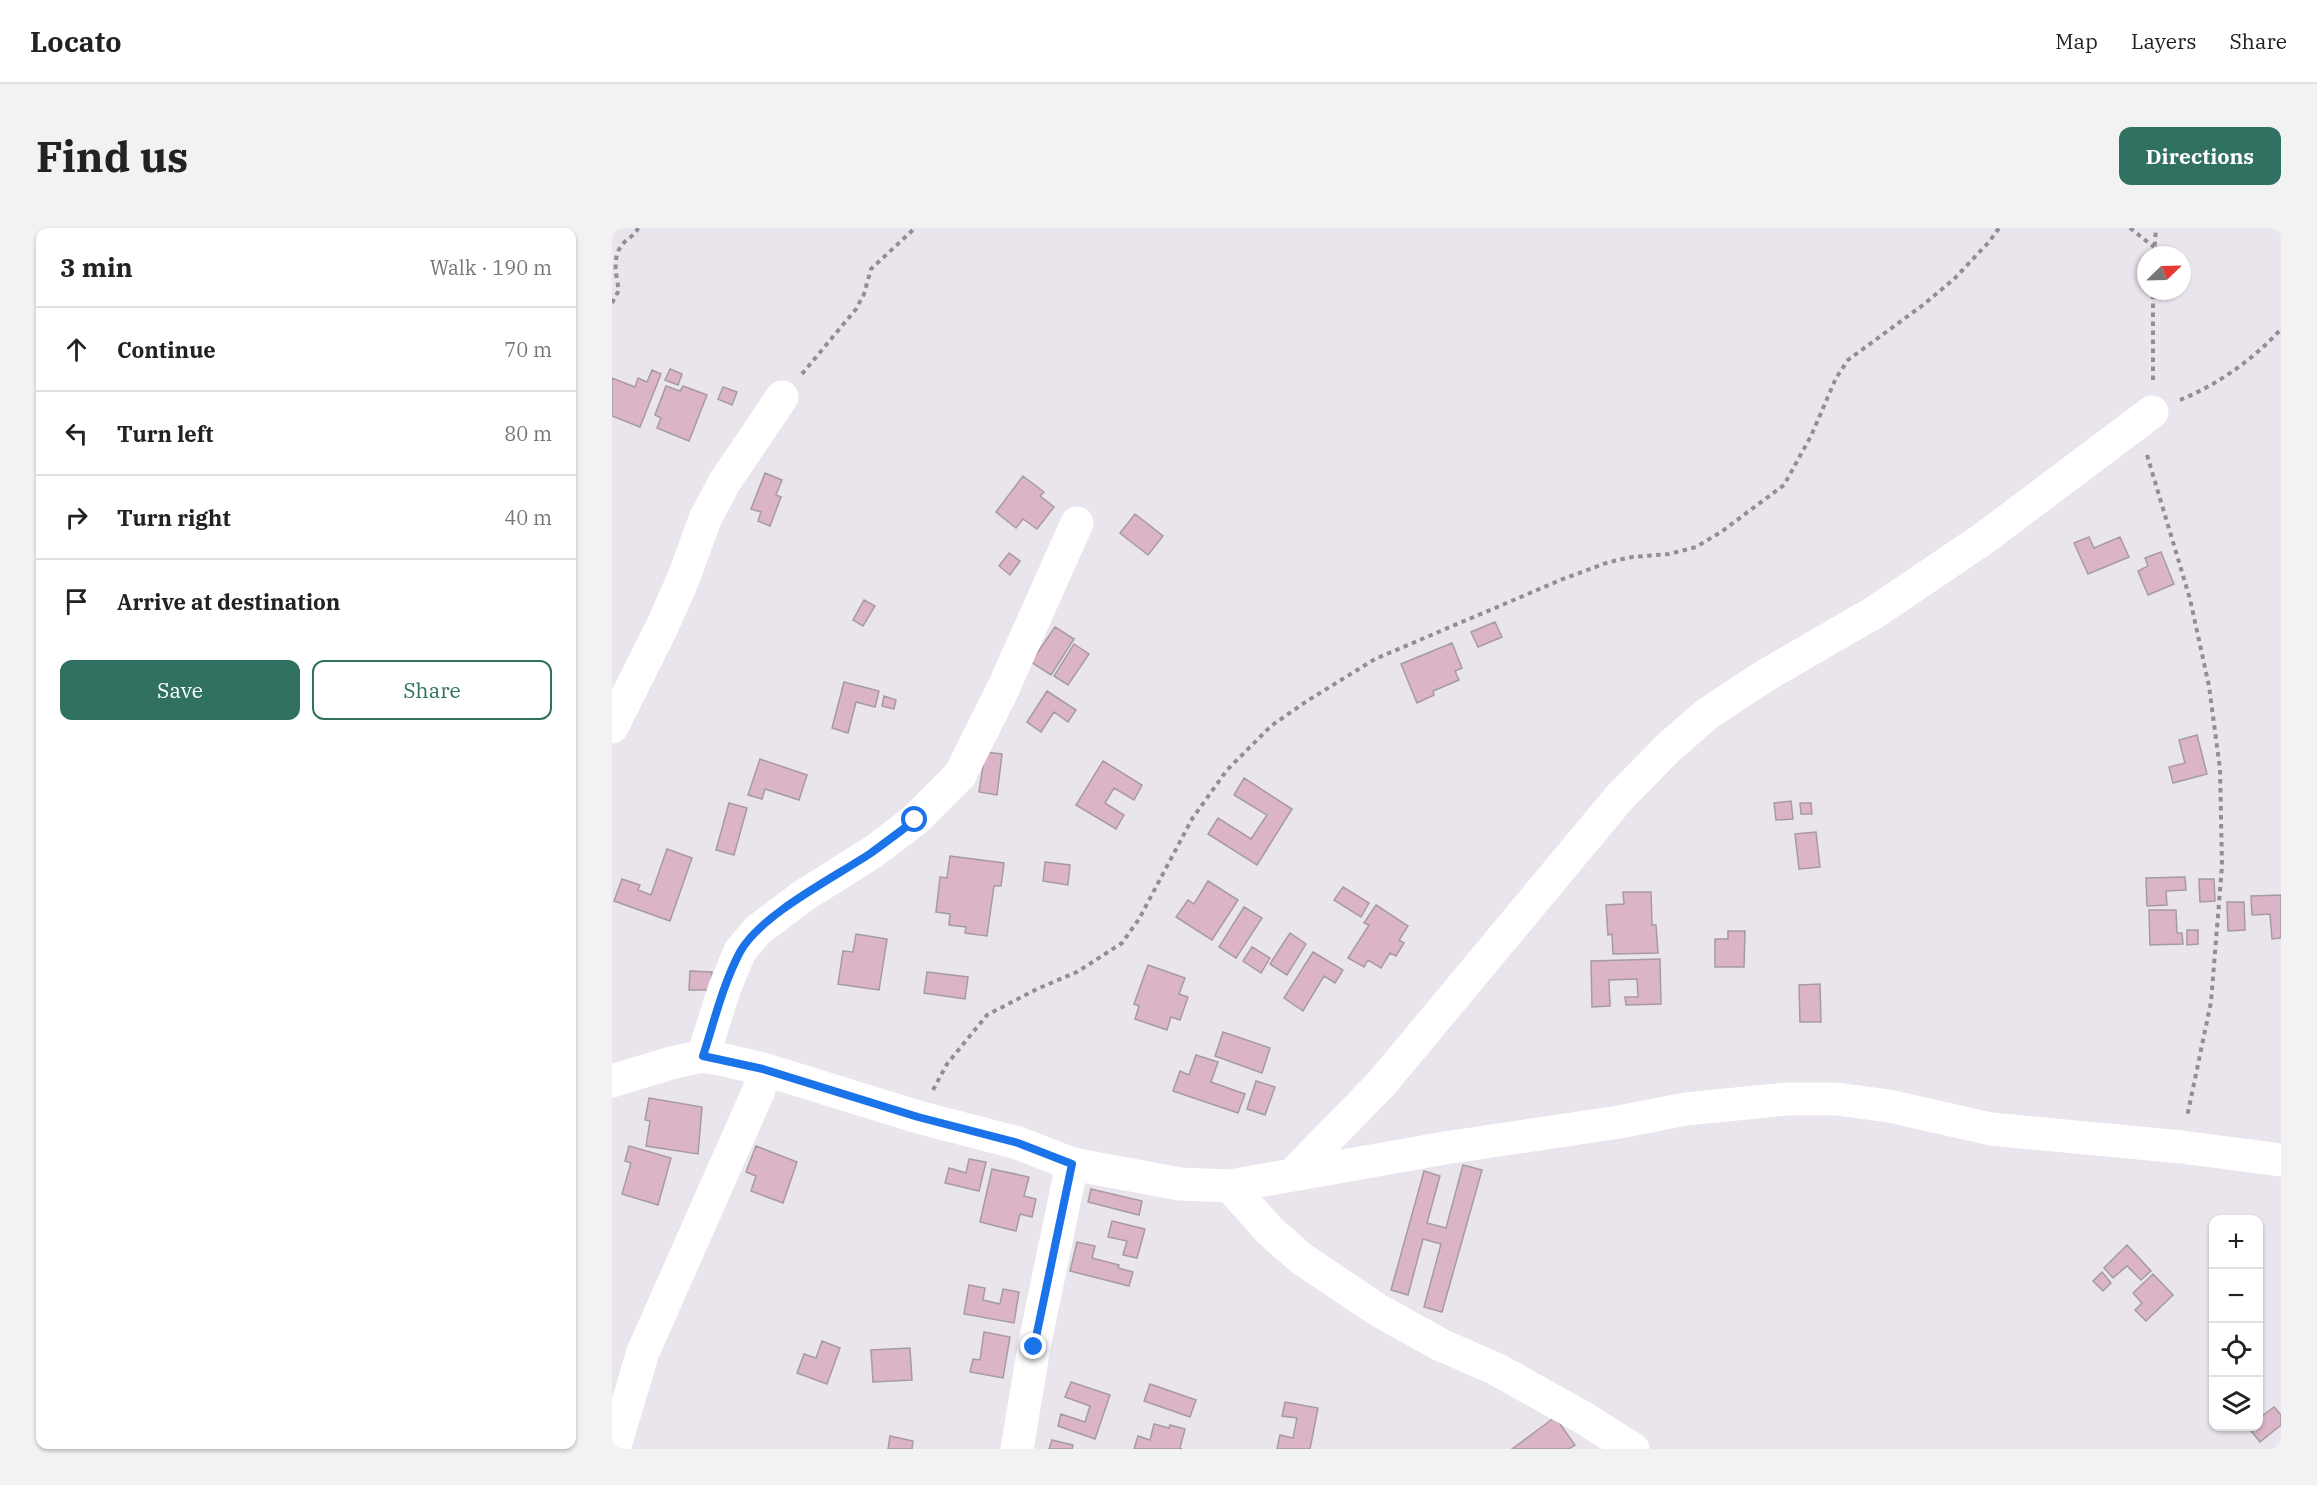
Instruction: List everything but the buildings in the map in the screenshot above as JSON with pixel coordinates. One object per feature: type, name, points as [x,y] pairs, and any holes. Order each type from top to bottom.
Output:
[{"type":"street","points":[[612,727],[662,627],[684,577],[705,519],[747,446],[782,397]]},
{"type":"street","points":[[1293,1174],[1381,1084],[1619,798],[1668,748],[1707,714],[1763,677],[1875,612],[1983,539],[2145,418]]},
{"type":"street","points":[[703,1056],[725,987],[740,951],[758,930],[803,896],[873,852],[915,820],[937,801],[960,775],[1011,673],[1077,523]]},
{"type":"street","points":[[612,1081],[703,1056],[763,1069],[918,1117],[1018,1143],[1072,1164],[1180,1184],[1230,1186],[1686,1109],[1786,1099],[1837,1099],[1889,1106],[1991,1129],[2181,1147],[2281,1160]]},
{"type":"street","points":[[614,1449],[643,1352],[759,1090],[763,1069]]},
{"type":"street","points":[[1017,1449],[1034,1347],[1072,1164]]},
{"type":"street","points":[[1230,1186],[1270,1231],[1294,1252],[1378,1310],[1441,1345],[1496,1369],[1582,1417],[1632,1449]]},
{"type":"path","points":[[612,303],[619,291],[614,268],[615,258],[620,246],[637,232],[638,228]]},
{"type":"path","points":[[782,397],[856,309],[864,294],[871,269],[915,228]]},
{"type":"path","points":[[918,1117],[948,1064],[987,1015],[1037,989],[1077,972],[1122,943],[1139,919],[1192,819],[1227,770],[1271,726],[1307,701],[1386,655],[1563,579],[1609,562],[1632,557],[1669,555],[1696,547],[1721,532],[1784,485],[1798,463],[1836,378],[1848,360],[1923,305],[1954,279],[1999,228]]},
{"type":"path","points":[[2130,228],[2153,246]]},
{"type":"path","points":[[2154,246],[2156,228]]},
{"type":"path","points":[[2152,300],[2145,418],[2209,686],[2220,768],[2222,866],[2211,1002],[2181,1147]]},
{"type":"path","points":[[2145,418],[2226,375],[2268,344],[2281,329]]},
{"type":"route","points":[[915,820],[873,852],[803,896],[758,930],[740,951],[725,987],[703,1056],[763,1069],[918,1117],[1018,1143],[1072,1164],[1034,1347]]}]
